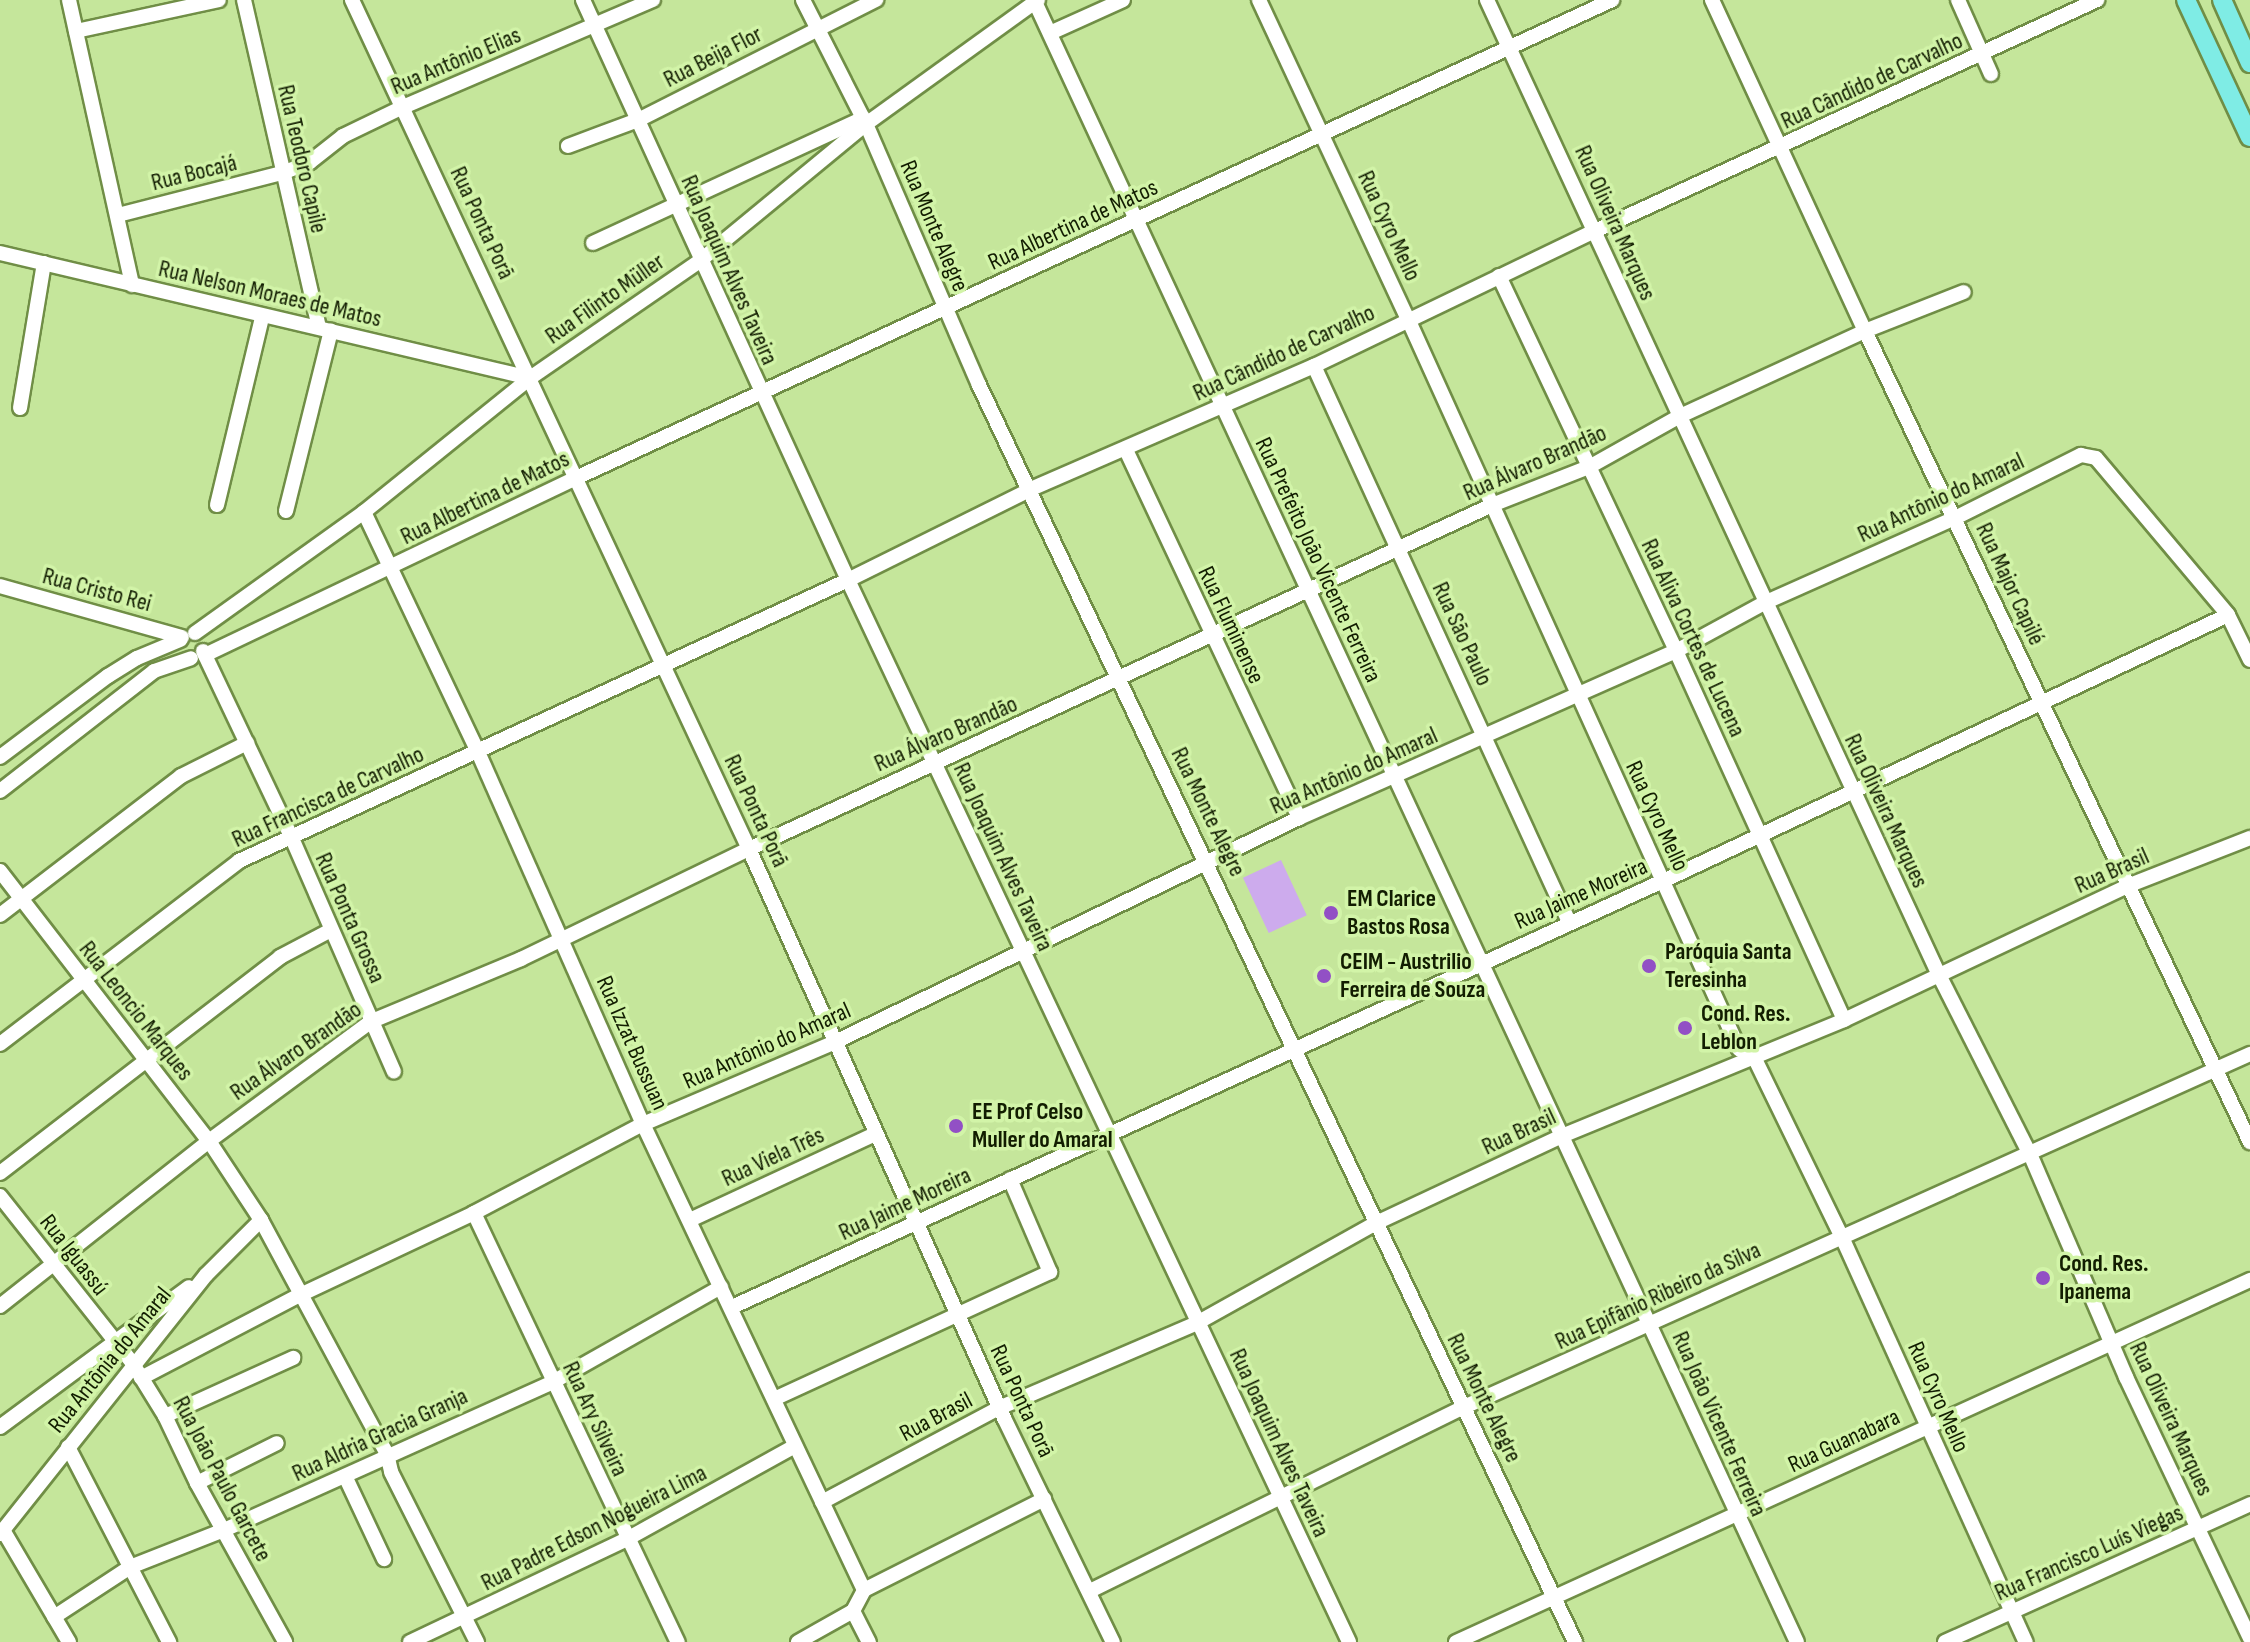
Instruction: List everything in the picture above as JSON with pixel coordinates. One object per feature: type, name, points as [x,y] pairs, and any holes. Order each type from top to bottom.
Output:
[{"type":"main road","points":[[2186,0],[2250,137]]},
{"type":"main road","points":[[2222,0],[2250,63]]},
{"type":"street","points":[[69,0],[132,285]]},
{"type":"street","points":[[76,31],[219,0]]},
{"type":"street","name":"Rua Teodoro Capile","points":[[244,0],[282,173],[325,329]]},
{"type":"street","name":"Rua Ponta Porã","points":[[352,0],[578,477],[749,849],[999,1408],[1113,1642]]},
{"type":"street","name":"Rua Joaquim Alves Taveira","points":[[583,0],[761,394],[1107,1135],[1349,1642]]},
{"type":"street","name":"Rua Antônio Elias","points":[[282,173],[310,162],[343,136],[403,107],[653,0]]},
{"type":"street","name":"Rua Monte Alegre","points":[[803,0],[865,121],[946,308],[1575,1642]]},
{"type":"street","name":"Rua Beija Flor","points":[[568,146],[638,120],[876,0]]},
{"type":"street","points":[[1050,33],[1123,0]]},
{"type":"street","name":"Rua Cyro Mello","points":[[1259,0],[1408,319],[1739,1049],[1754,1057],[1841,1235],[2026,1642]]},
{"type":"street","name":"Rua Oliveira Marques","points":[[1487,0],[1939,975],[2030,1154],[2110,1343],[2250,1638]]},
{"type":"street","name":"Rua Albertina de Matos","points":[[0,791],[154,671],[200,655],[578,477],[1612,0]]},
{"type":"street","name":"Rua Major Capilé","points":[[1712,0],[1865,331],[2250,1142]]},
{"type":"street","points":[[1958,0],[1991,74]]},
{"type":"street","name":"Rua Cândido de Carvalho","points":[[663,662],[848,580],[1031,489],[1314,366],[1595,231],[2097,0]]},
{"type":"street","name":"Rua Prefeito João Vicente Ferreira","points":[[1036,1],[1221,406],[1564,1135]]},
{"type":"street","name":"Rua Filinto Müller","points":[[0,757],[108,676],[137,658],[186,637],[364,512],[530,378],[701,260],[865,121],[1036,1]]},
{"type":"street","points":[[593,243],[865,121]]},
{"type":"street","name":"Rua Bocajá","points":[[118,215],[282,173]]},
{"type":"street","name":"Rua Nelson Moraes de Matos","points":[[0,253],[530,378]]},
{"type":"street","points":[[20,408],[44,263]]},
{"type":"street","name":"Rua Aliva Cortes de Lucena","points":[[1499,276],[1676,651],[1844,1020]]},
{"type":"street","name":"Rua Álvaro Brandão","points":[[0,1306],[209,1141],[372,1021],[563,939],[749,849],[1492,505],[1589,467],[1678,417],[1865,331],[1964,292]]},
{"type":"street","points":[[217,505],[262,317]]},
{"type":"street","points":[[286,511],[325,329]]},
{"type":"street","name":"Rua São Paulo","points":[[1314,366],[1569,922]]},
{"type":"street","name":"Rua Fluminense","points":[[1126,450],[1299,818]]},
{"type":"street","name":"Rua Antônio do Amaral","points":[[141,1378],[300,1295],[474,1213],[643,1124],[835,1042],[1299,818],[1396,778],[1676,651],[1764,603],[1955,518],[2081,455],[2096,458],[2228,615]]},
{"type":"street","name":"Rua Izzat Bussuan","points":[[364,512],[478,752],[643,1124],[864,1590]]},
{"type":"street","name":"Rua Cristo Rei","points":[[0,586],[186,637]]},
{"type":"street","points":[[2228,615],[2250,660]]},
{"type":"street","name":"Rua Jaime Moreira","points":[[732,1307],[1663,881],[1852,789],[2228,615]]},
{"type":"street","name":"Rua Ponta Grossa","points":[[200,655],[182,654],[186,637],[204,642],[200,655],[247,743],[291,836],[394,1072]]},
{"type":"street","name":"Rua Francisca de Carvalho","points":[[0,1044],[239,861],[478,752],[663,662]]},
{"type":"street","points":[[0,915],[181,776],[247,743]]},
{"type":"street","name":"Rua Brasil","points":[[822,1502],[999,1408],[1197,1323],[1376,1223],[1564,1135],[1844,1020],[2130,885],[2250,838]]},
{"type":"street","name":"Rua Leoncio Marques","points":[[0,871],[209,1141],[261,1220],[387,1454],[391,1472],[477,1642]]},
{"type":"street","points":[[0,1173],[280,957],[331,930]]},
{"type":"street","name":"Rua Epifânio Ribeiro da Silva","points":[[1090,1591],[1464,1407],[1651,1326],[1841,1235],[2030,1154],[2250,1054]]},
{"type":"street","name":"Rua Viela Três","points":[[690,1220],[875,1134]]},
{"type":"street","name":"Rua João Vicente Ferreira","points":[[1564,1135],[1736,1516],[1797,1642]]},
{"type":"street","points":[[774,1399],[1050,1272],[1010,1179]]},
{"type":"street","name":"Rua Iguassú","points":[[0,1196],[113,1340]]},
{"type":"street","name":"Rua Ary Silveira","points":[[474,1213],[678,1642]]},
{"type":"street","name":"Rua Antônia do Amaral","points":[[2,1532],[206,1275],[261,1220]]},
{"type":"street","points":[[0,1427],[113,1340],[206,1275]]},
{"type":"street","name":"Rua Guanabara","points":[[1456,1642],[2250,1280]]},
{"type":"street","name":"Rua Aldria Gracia Granja","points":[[54,1617],[130,1567],[224,1530],[387,1454],[553,1382],[721,1287]]},
{"type":"street","name":"Rua João Paulo Garcete","points":[[113,1340],[133,1364],[165,1416],[197,1483],[285,1642]]},
{"type":"street","points":[[165,1416],[293,1358]]},
{"type":"street","points":[[197,1483],[277,1443]]},
{"type":"street","name":"Rua Padre Edson Nogueira Lima","points":[[410,1642],[465,1619],[627,1539],[795,1446]]},
{"type":"street","points":[[68,1447],[169,1642]]},
{"type":"street","points":[[345,1476],[384,1559]]},
{"type":"street","points":[[798,1642],[853,1611],[864,1590],[1044,1499]]},
{"type":"street","name":"Rua Francisco Luís Viegas","points":[[1945,1642],[2250,1504]]},
{"type":"street","points":[[2,1532],[69,1642]]},
{"type":"street","points":[[853,1611],[869,1642]]},
{"type":"shaded area","points":[[1281,860],[1307,915],[1269,933],[1243,878]]},
{"type":"place","name":"EM Clarice Bastos Rosa","points":[[1331,913]]},
{"type":"place","name":"Paróquia Santa Teresinha","points":[[1649,966]]},
{"type":"place","name":"CEIM - Austrilio Ferreira de Souza","points":[[1324,976]]},
{"type":"place","name":"Cond. Res. Leblon","points":[[1685,1028]]},
{"type":"place","name":"EE Prof Celso Muller do Amaral","points":[[956,1126]]},
{"type":"place","name":"Cond. Res. Ipanema","points":[[2043,1278]]}]
